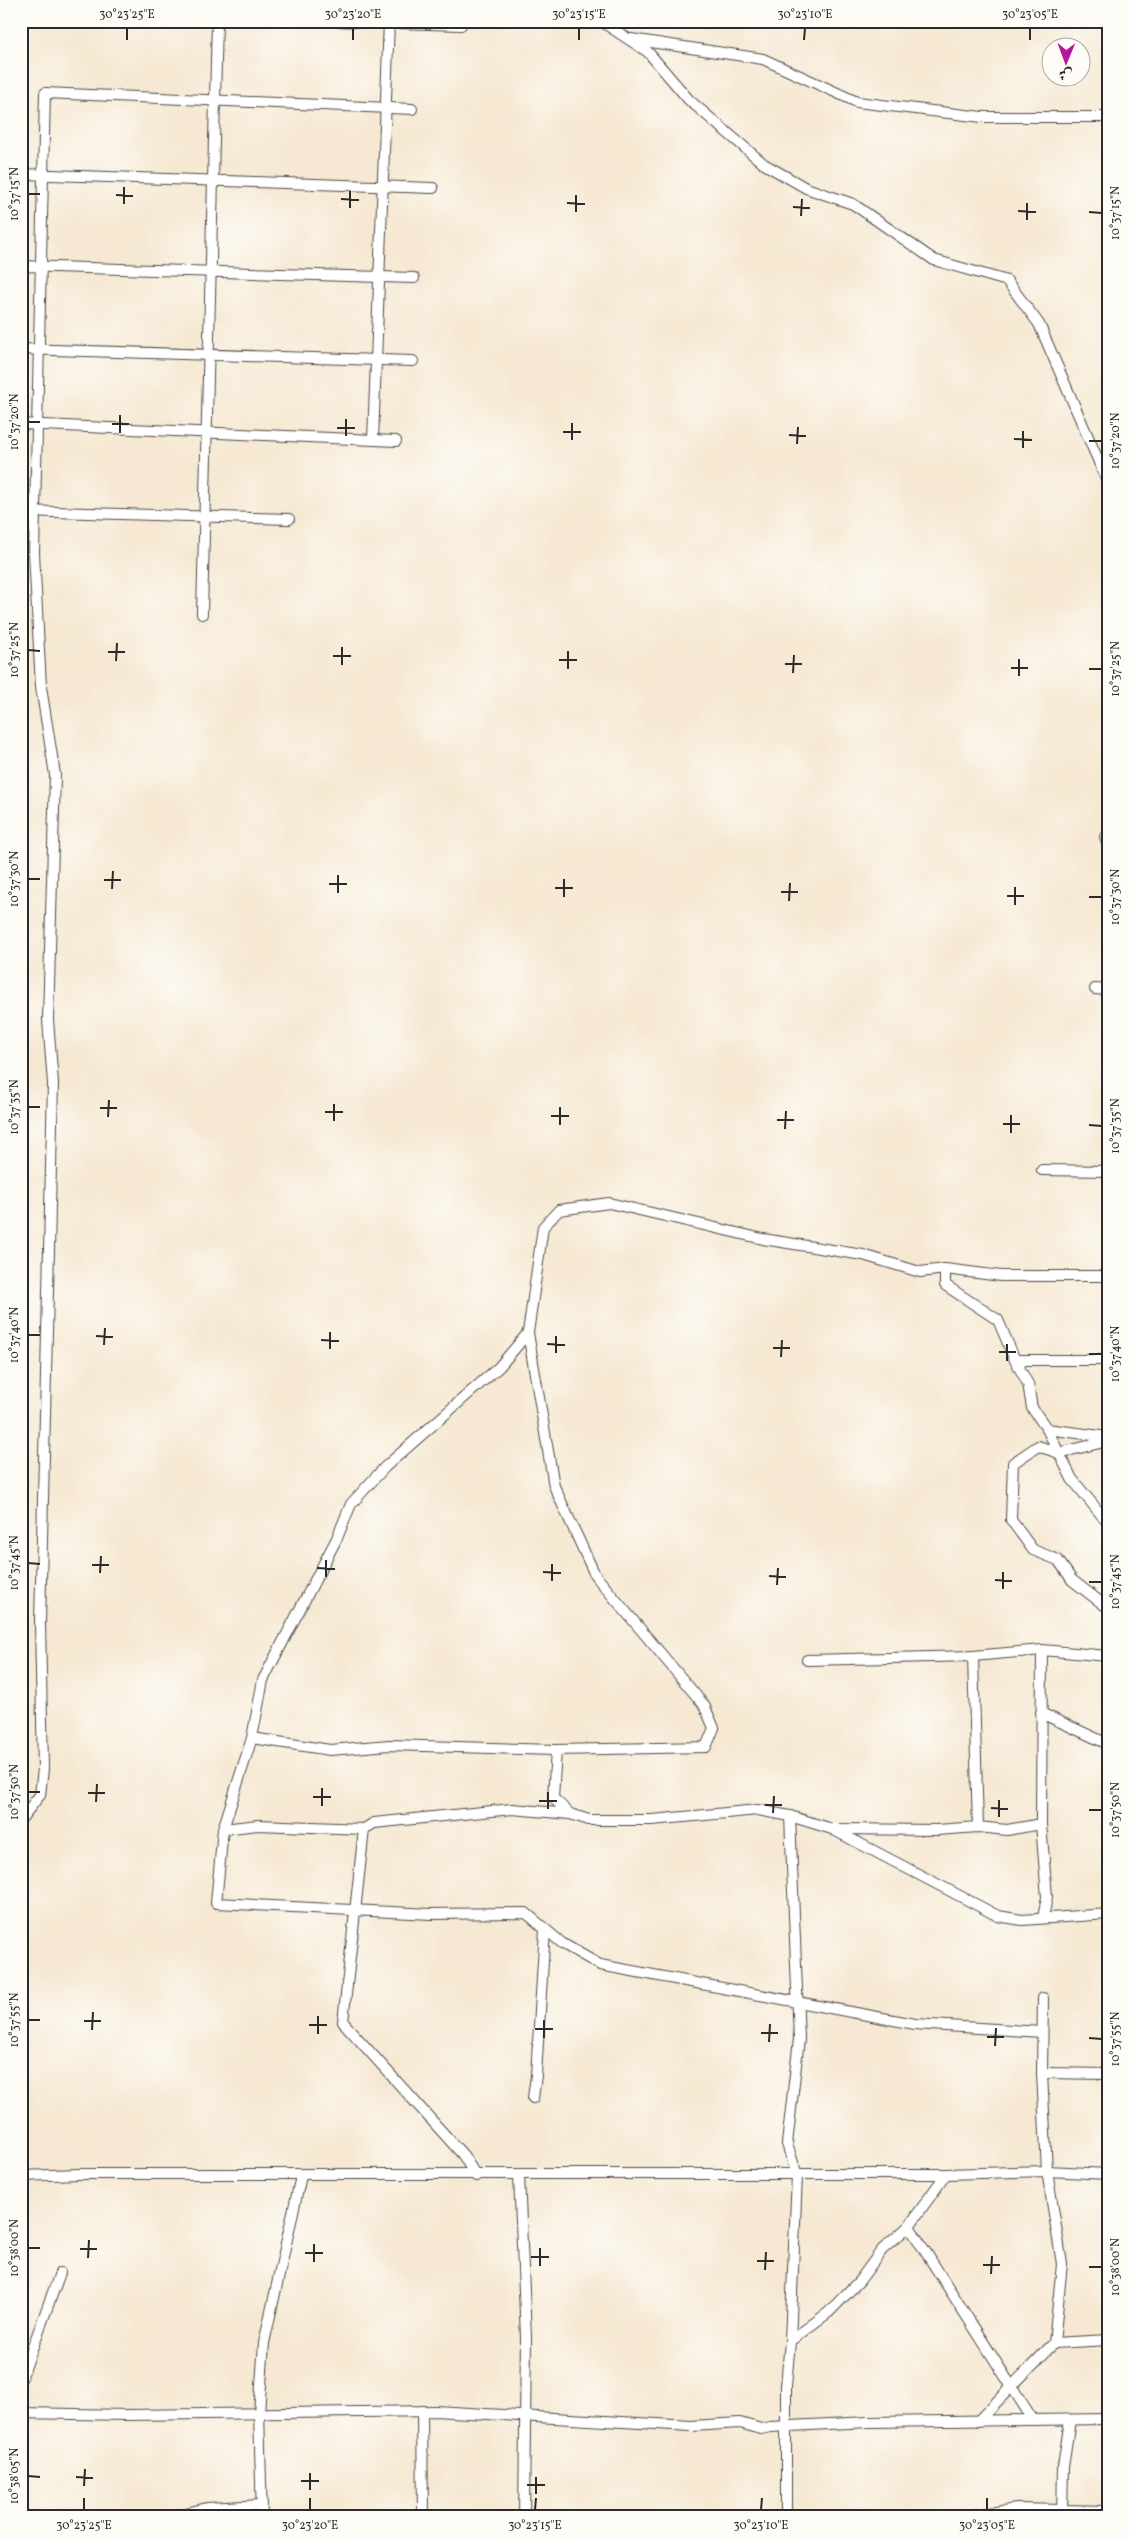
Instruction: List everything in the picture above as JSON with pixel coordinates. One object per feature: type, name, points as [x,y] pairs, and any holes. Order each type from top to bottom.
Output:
[{"type":"street","points":[[202,614],[217,21]]},
{"type":"street","points":[[333,21],[427,23],[461,26]]},
{"type":"street","points":[[601,21],[648,52],[689,100],[764,164],[806,188],[853,204],[934,260],[1006,281],[1039,324],[1108,483]]},
{"type":"street","points":[[373,440],[389,22]]},
{"type":"street","points":[[627,38],[763,59],[857,102],[982,117],[1108,117]]},
{"type":"street","points":[[21,1819],[40,1795],[43,1769],[40,1623],[52,1083],[48,1020],[55,775],[41,687],[34,553],[45,93],[412,109]]},
{"type":"street","points":[[21,174],[434,188]]},
{"type":"street","points":[[21,266],[414,278]]},
{"type":"street","points":[[21,349],[413,361]]},
{"type":"street","points":[[21,424],[207,434],[396,441]]},
{"type":"street","points":[[21,511],[205,518],[290,519]]},
{"type":"street","points":[[1096,989],[1108,990]]},
{"type":"street","points":[[1042,1170],[1108,1171]]},
{"type":"street","points":[[252,1738],[330,1750],[389,1745],[556,1750],[706,1746],[714,1728],[704,1705],[595,1575],[554,1486],[528,1333],[543,1227],[560,1210],[608,1203],[763,1239],[863,1255],[920,1272],[945,1269],[1000,1276],[1108,1276]]},
{"type":"street","points":[[945,1269],[945,1285],[998,1320],[1015,1360],[1028,1384],[1032,1408],[1047,1429],[1072,1479],[1108,1523]]},
{"type":"street","points":[[528,1333],[499,1367],[385,1467],[351,1504],[337,1538],[263,1680],[252,1738],[223,1829],[216,1903],[354,1908],[431,1914],[526,1914],[563,1944],[600,1965],[915,2024],[1042,2032]]},
{"type":"street","points":[[1015,1360],[1108,1360]]},
{"type":"street","points":[[1047,1429],[1108,1437]]},
{"type":"street","points":[[1108,1441],[1059,1453],[1038,1446],[1012,1463],[1011,1520],[1033,1550],[1058,1560],[1072,1580],[1108,1608]]},
{"type":"street","points":[[807,1660],[973,1656],[1042,1650],[1108,1656]]},
{"type":"street","points":[[1042,1650],[1041,1824],[1047,1897],[1043,1918]]},
{"type":"street","points":[[973,1656],[978,1827]]},
{"type":"street","points":[[1041,1713],[1108,1744]]},
{"type":"street","points":[[556,1750],[553,1798],[570,1814]]},
{"type":"street","points":[[223,1829],[258,1825],[364,1830],[374,1823],[512,1809],[570,1814],[589,1820],[652,1820],[758,1810],[790,1816],[832,1830],[998,1916],[1022,1920],[1108,1914]]},
{"type":"street","points":[[786,2517],[786,2427],[797,2175],[787,2144],[799,2039],[799,2001],[790,1816]]},
{"type":"street","points":[[832,1830],[937,1830],[978,1827],[1008,1830],[1041,1824]]},
{"type":"street","points":[[364,1830],[343,2022],[463,2155],[476,2176]]},
{"type":"street","points":[[533,2098],[545,1930]]},
{"type":"street","points":[[1043,1998],[1042,2073],[1047,2171],[1062,2264],[1054,2343]]},
{"type":"street","points":[[1042,2073],[1108,2074]]},
{"type":"street","points":[[21,2176],[79,2174],[301,2176],[797,2175],[1047,2171],[1108,2174]]},
{"type":"street","points":[[790,2341],[830,2312],[860,2280],[882,2250],[910,2226],[946,2174]]},
{"type":"street","points":[[262,2517],[259,2413],[264,2343],[301,2176]]},
{"type":"street","points":[[519,2176],[526,2337],[524,2517]]},
{"type":"street","points":[[910,2226],[1033,2420]]},
{"type":"street","points":[[21,2379],[60,2273]]},
{"type":"street","points":[[978,2421],[1011,2384],[1054,2343],[1108,2340]]},
{"type":"street","points":[[422,2411],[423,2517]]},
{"type":"street","points":[[21,2413],[422,2411],[691,2426],[740,2423],[761,2429],[869,2422],[1108,2419]]},
{"type":"street","points":[[1062,2513],[1063,2466],[1070,2420]]},
{"type":"street","points":[[169,2517],[207,2508],[262,2505]]},
{"type":"street","points":[[964,2516],[1016,2509],[1062,2513],[1108,2511]]}]
